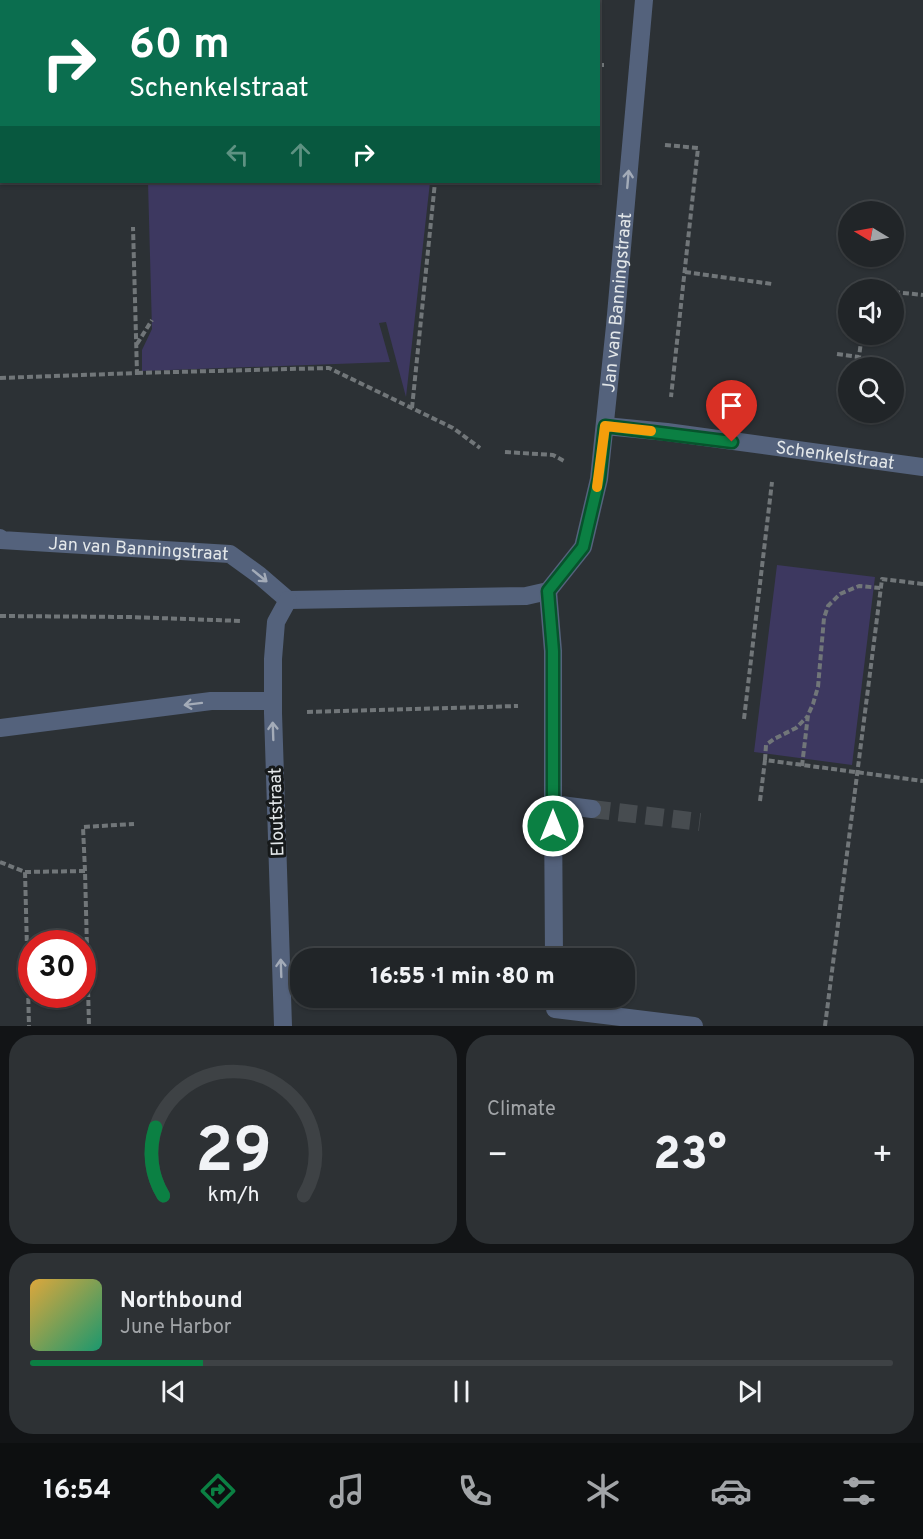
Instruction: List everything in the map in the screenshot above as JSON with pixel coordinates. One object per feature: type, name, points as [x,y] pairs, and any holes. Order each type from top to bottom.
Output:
[{"type":"street","name":"Jan van Banningstraat","points":[[548,591],[583,547],[599,479],[644,0]]},
{"type":"street","name":"Schenkelstraat","points":[[605,426],[667,432],[923,467]]},
{"type":"street","name":"Jan van Banningstraat","points":[[0,538],[1,540],[230,554],[288,600]]},
{"type":"street","points":[[288,600],[526,596],[548,591],[553,651],[554,948]]},
{"type":"street","name":"Eloutstraat","points":[[283,1026],[273,659],[276,622],[288,600]]},
{"type":"street","points":[[0,728],[211,701],[273,707]]},
{"type":"street","points":[[552,804],[592,809]]},
{"type":"street","points":[[555,1011],[694,1026]]},
{"type":"path","points":[[632,141],[698,148],[667,432]]},
{"type":"path","points":[[412,408],[435,183]]},
{"type":"path","points":[[133,227],[137,373]]},
{"type":"path","points":[[685,272],[772,284]]},
{"type":"path","points":[[904,293],[923,295]]},
{"type":"path","points":[[136,344],[152,320]]},
{"type":"path","points":[[837,354],[859,357],[861,345]]},
{"type":"path","points":[[0,378],[329,368],[453,428],[480,448]]},
{"type":"path","points":[[744,719],[776,448]]},
{"type":"path","points":[[505,452],[553,455],[599,479]]},
{"type":"path","points":[[825,1026],[882,579],[923,585]]},
{"type":"path","points":[[802,766],[808,715],[818,687],[824,618],[828,606],[840,594],[860,586],[881,588]]},
{"type":"path","points":[[0,616],[130,617],[276,622]]},
{"type":"path","points":[[273,707],[553,704]]},
{"type":"path","points":[[760,801],[766,746],[774,739],[796,728],[808,715]]},
{"type":"path","points":[[765,760],[923,781]]},
{"type":"path","points":[[89,1026],[83,827],[134,824]]},
{"type":"path","points":[[0,862],[25,872],[85,871]]},
{"type":"path","points":[[25,872],[29,1026]]},
{"type":"shaded area","points":[[148,183],[430,183],[406,397],[386,322],[379,323],[390,362],[142,371],[142,350],[152,329]]},
{"type":"shaded area","points":[[777,565],[875,577],[852,765],[754,752]]},
{"type":"tunnel","points":[[592,809],[700,822]]},
{"type":"slow traffic","points":[[597,487],[605,426],[651,431]]},
{"type":"route","points":[[553,826],[553,651],[548,591],[583,547],[599,479],[605,426],[732,442]]}]
